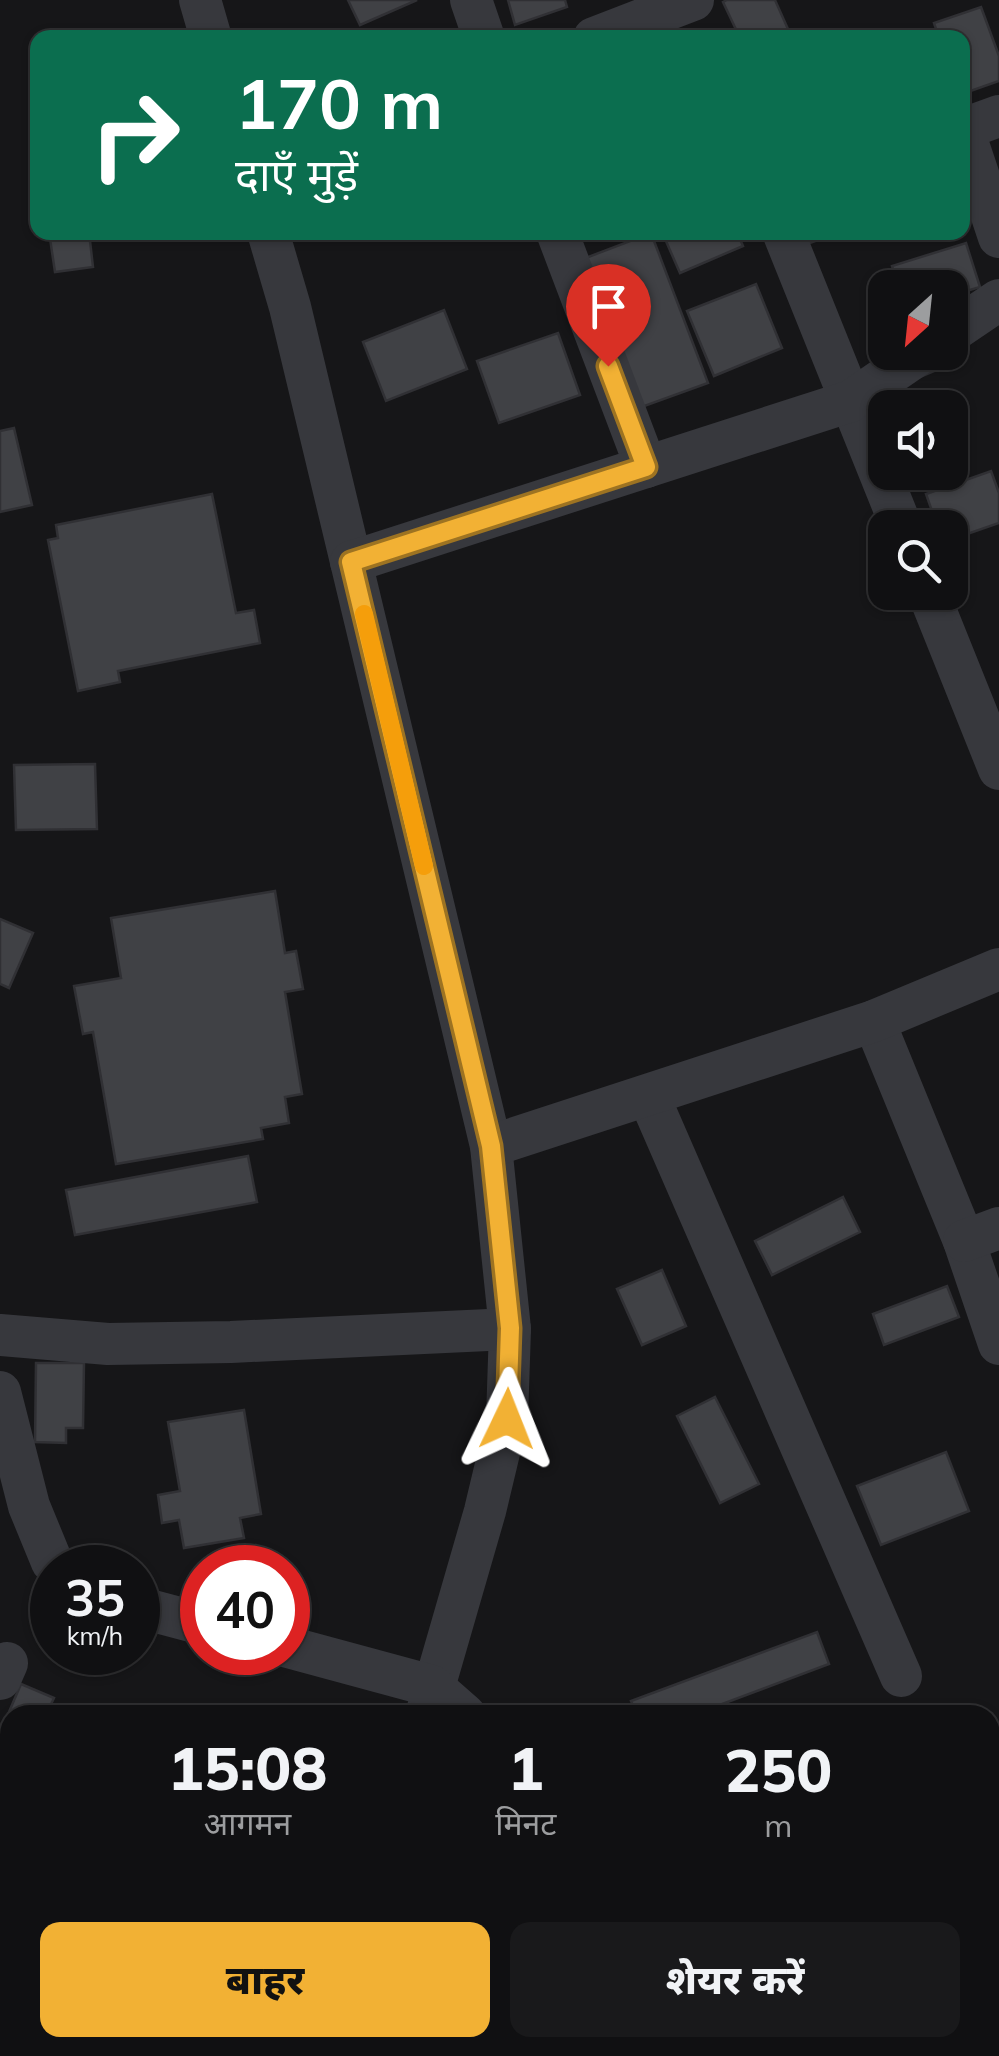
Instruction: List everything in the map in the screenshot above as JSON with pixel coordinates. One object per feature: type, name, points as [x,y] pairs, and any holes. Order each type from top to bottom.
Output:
[{"type":"street","points":[[200,0],[209,30]]},
{"type":"street","points":[[471,0],[481,30]]},
{"type":"street","points":[[614,30],[691,0],[702,30]]},
{"type":"street","points":[[970,126],[999,116]]},
{"type":"street","points":[[970,152],[999,237]]},
{"type":"street","points":[[270,240],[290,307],[491,1146],[510,1328],[507,1419],[485,1511],[430,1700],[310,1655]]},
{"type":"street","points":[[560,240],[646,467]]},
{"type":"street","points":[[787,240],[895,510]]},
{"type":"street","points":[[968,321],[999,300]]},
{"type":"street","points":[[351,562],[851,401],[896,370]]},
{"type":"street","points":[[935,610],[999,769]]},
{"type":"street","points":[[491,1146],[874,1021],[999,969]]},
{"type":"street","points":[[874,1021],[982,1234],[999,1344]]},
{"type":"street","points":[[649,1097],[901,1676]]},
{"type":"street","points":[[0,1335],[108,1344],[510,1328]]},
{"type":"street","points":[[0,1392],[29,1506],[45,1545]]},
{"type":"building","points":[[348,0],[417,0],[360,25]]},
{"type":"building","points":[[508,0],[565,0],[567,7],[515,25]]},
{"type":"building","points":[[775,0],[788,30],[736,30],[723,2]]},
{"type":"building","points":[[981,7],[999,56],[999,81],[970,91],[970,30],[936,30],[934,23]]},
{"type":"building","points":[[50,240],[90,240],[93,267],[55,272]]},
{"type":"building","points":[[633,240],[654,240],[708,383],[639,408],[583,259]]},
{"type":"building","points":[[666,240],[740,240],[743,246],[680,273]]},
{"type":"building","points":[[966,243],[980,287],[968,291],[968,270],[893,270],[892,266]]},
{"type":"building","points":[[756,284],[782,348],[714,376],[687,311]]},
{"type":"building","points":[[444,310],[467,369],[386,401],[363,342]]},
{"type":"building","points":[[558,333],[580,395],[499,423],[477,361]]},
{"type":"building","points":[[881,370],[936,370],[889,390]]},
{"type":"building","points":[[14,428],[32,505],[0,512],[0,431]]},
{"type":"building","points":[[991,471],[999,493],[999,523],[968,534],[968,510],[932,510],[926,494],[968,490],[968,479]]},
{"type":"building","points":[[212,494],[236,613],[254,610],[260,643],[118,671],[120,682],[78,691],[48,540],[58,538],[56,525]]},
{"type":"building","points":[[95,764],[97,829],[16,830],[14,765]]},
{"type":"building","points":[[275,891],[285,953],[296,951],[303,989],[285,992],[302,1094],[285,1097],[289,1123],[261,1128],[263,1139],[116,1164],[93,1032],[83,1034],[74,986],[121,978],[111,918]]},
{"type":"building","points":[[0,919],[33,933],[9,988],[0,984]]},
{"type":"building","points":[[248,1156],[257,1202],[75,1235],[66,1190]]},
{"type":"building","points":[[843,1197],[860,1232],[772,1275],[755,1241]]},
{"type":"building","points":[[662,1270],[686,1326],[642,1345],[617,1289]]},
{"type":"building","points":[[947,1286],[959,1317],[884,1345],[873,1314]]},
{"type":"building","points":[[36,1363],[84,1363],[83,1428],[66,1428],[66,1443],[35,1442]]},
{"type":"building","points":[[715,1397],[759,1484],[720,1503],[677,1416]]},
{"type":"building","points":[[244,1410],[261,1514],[240,1518],[244,1538],[183,1545],[179,1520],[162,1523],[158,1495],[180,1491],[168,1422]]},
{"type":"building","points":[[946,1452],[969,1511],[881,1545],[857,1486]]},
{"type":"building","points":[[817,1632],[829,1664],[720,1705],[633,1705],[631,1701]]},
{"type":"building","points":[[21,1684],[54,1698],[51,1705],[12,1705]]},
{"type":"slow traffic","points":[[364,614],[424,866]]},
{"type":"route","points":[[507,1419],[510,1328],[491,1146],[351,562],[646,467],[608,366]]}]
